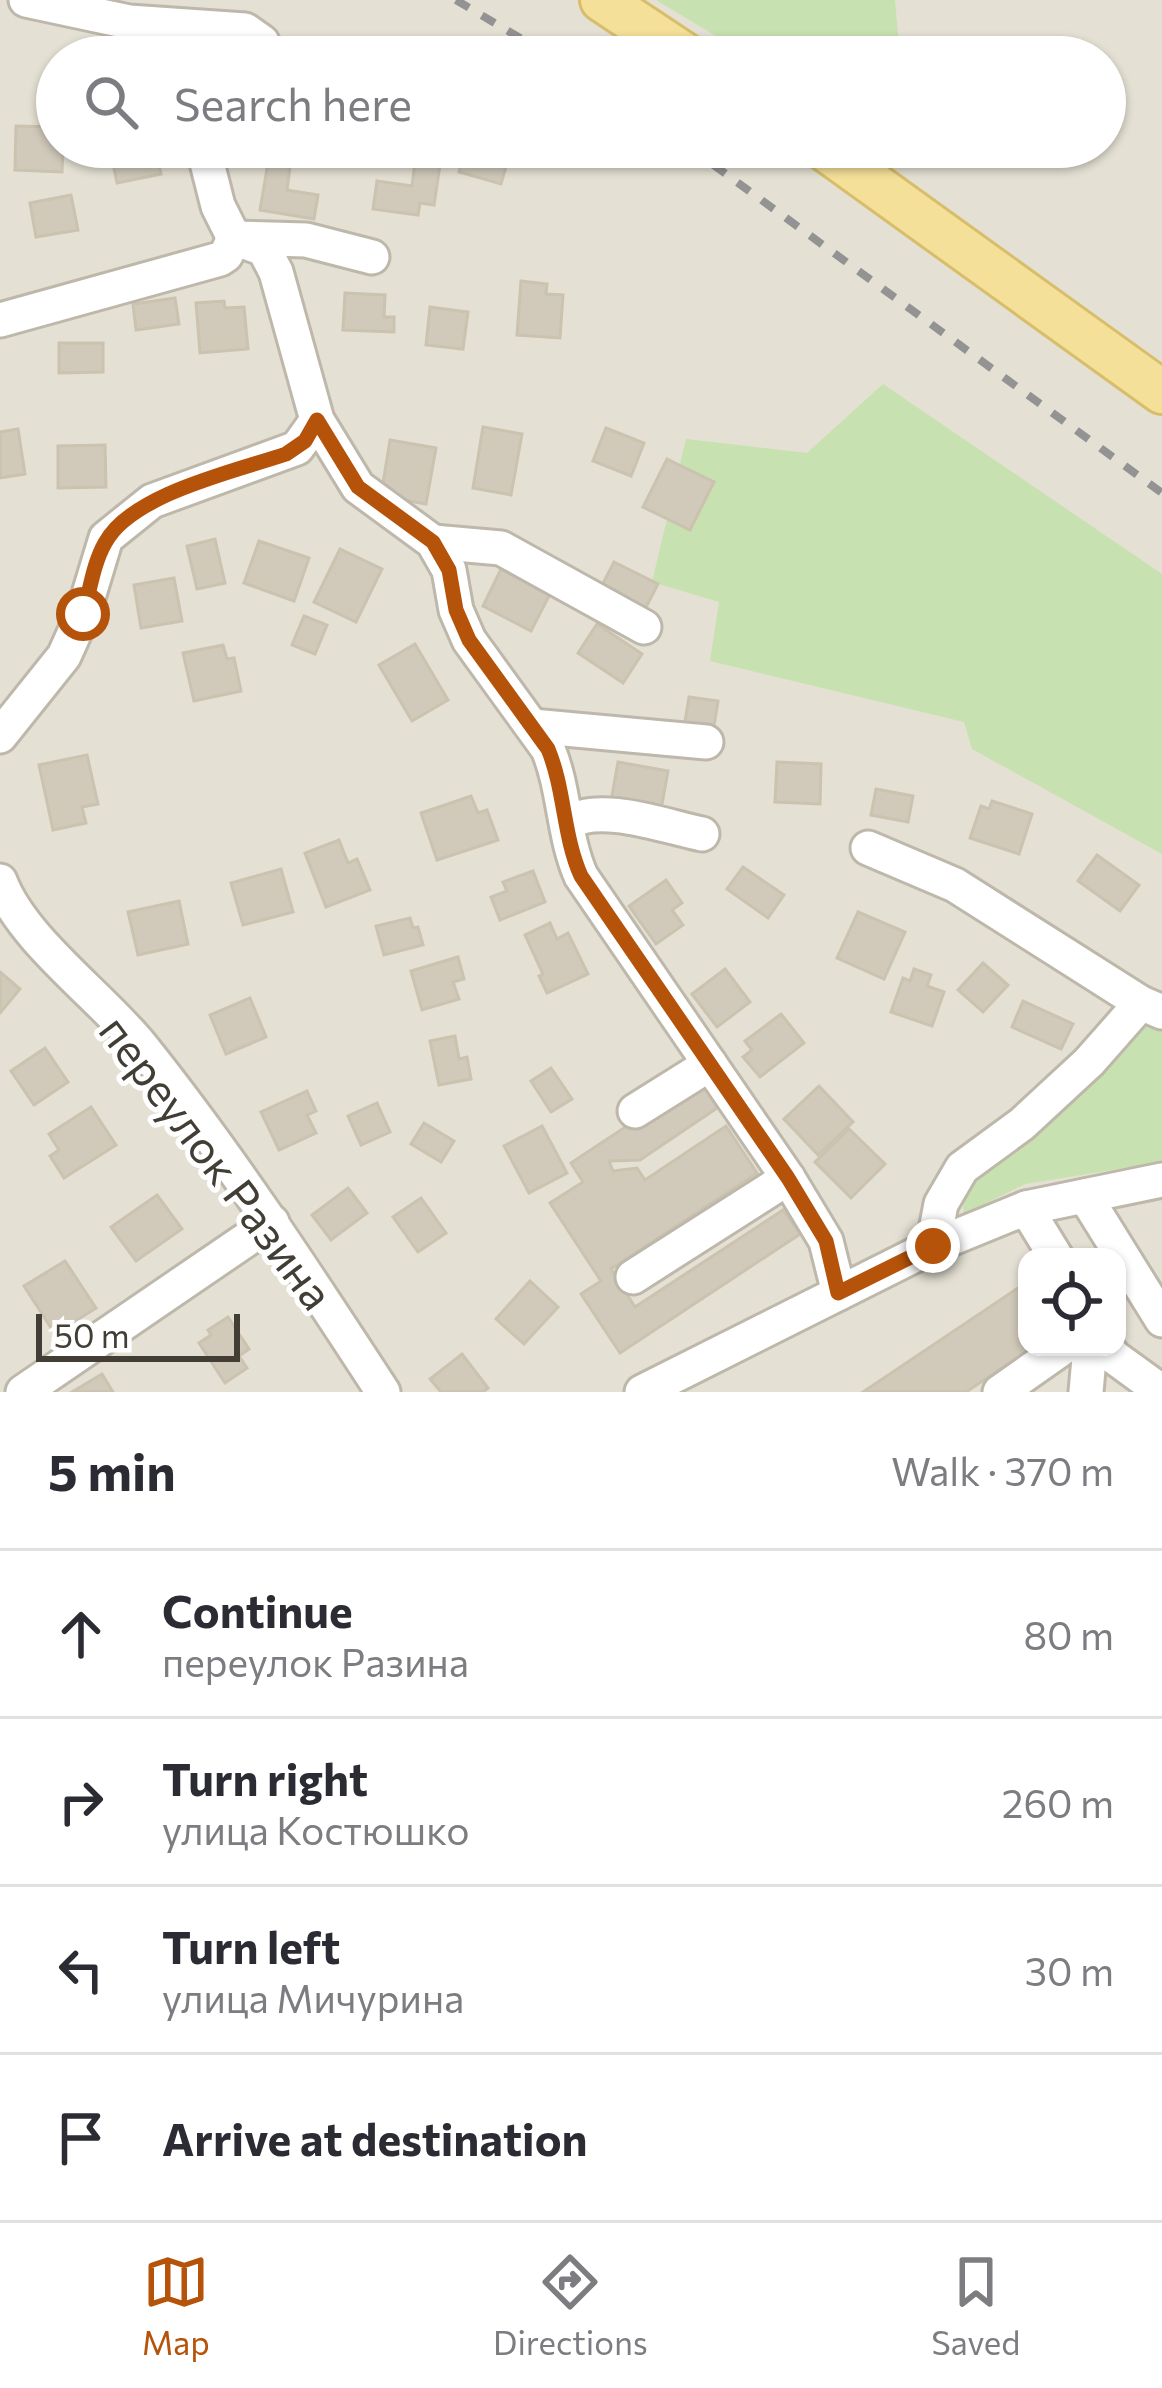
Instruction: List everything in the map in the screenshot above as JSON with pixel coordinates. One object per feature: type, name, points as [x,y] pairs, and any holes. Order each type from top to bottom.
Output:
[{"type":"main road","points":[[602,0],[656,36]]},
{"type":"main road","points":[[851,168],[1162,392]]},
{"type":"street","points":[[26,0],[129,22],[235,28],[255,36]]},
{"type":"street","points":[[208,168],[218,206],[234,238],[268,254],[317,420],[358,487],[433,542],[449,570],[456,610],[469,640],[532,726],[556,768],[570,851],[581,876],[788,1178],[826,1241],[838,1293]]},
{"type":"street","points":[[234,238],[306,240],[372,257]]},
{"type":"street","points":[[0,320],[220,259],[234,238]]},
{"type":"street","points":[[0,736],[64,656],[83,614],[106,538],[152,501],[286,454],[305,441],[317,420]]},
{"type":"street","points":[[433,542],[501,548],[644,627]]},
{"type":"street","points":[[532,726],[706,742]]},
{"type":"street","points":[[567,824],[586,814],[604,814],[702,834]]},
{"type":"street","points":[[868,848],[955,884],[1152,1008],[1022,1124],[962,1168],[941,1204],[933,1246]]},
{"type":"street","name":"переулок Разина","points":[[0,881],[22,919],[139,1042],[272,1222],[383,1392]]},
{"type":"street","points":[[635,1111],[710,1064]]},
{"type":"street","points":[[633,1276],[788,1178]]},
{"type":"street","points":[[642,1392],[933,1246],[1026,1208],[1162,1180]]},
{"type":"street","points":[[1085,1196],[1162,1320]]},
{"type":"street","points":[[1026,1208],[1050,1248]]},
{"type":"street","points":[[23,1392],[272,1222]]},
{"type":"street","points":[[1000,1392],[1051,1356]]},
{"type":"street","points":[[1086,1392],[1089,1356]]},
{"type":"street","points":[[1113,1356],[1162,1392]]},
{"type":"shaded area","points":[[0,0],[1162,0],[1162,1392],[0,1392]]},
{"type":"green space","points":[[656,0],[895,0],[898,36],[716,36]]},
{"type":"green space","points":[[883,384],[1162,574],[1162,854],[972,749],[964,722],[710,661],[719,602],[652,582],[686,439],[807,453]]},
{"type":"green space","points":[[1157,1018],[1162,1019],[1162,1162],[1025,1184],[964,1214],[962,1195],[972,1170]]},
{"type":"building","points":[[16,126],[36,126],[36,168],[62,168],[62,172],[15,170]]},
{"type":"building","points":[[114,168],[160,168],[161,174],[117,183]]},
{"type":"building","points":[[267,168],[290,168],[287,190],[318,195],[314,219],[260,210]]},
{"type":"building","points":[[414,168],[440,168],[434,205],[420,203],[418,215],[373,209],[377,181],[412,186]]},
{"type":"building","points":[[460,168],[506,168],[501,184],[459,172]]},
{"type":"building","points":[[71,195],[78,230],[36,237],[30,203]]},
{"type":"building","points":[[521,281],[547,284],[546,294],[563,295],[560,338],[517,335]]},
{"type":"building","points":[[345,293],[385,295],[384,317],[394,317],[394,332],[343,330]]},
{"type":"building","points":[[175,298],[179,324],[136,330],[133,304]]},
{"type":"building","points":[[224,301],[225,308],[244,307],[248,349],[200,353],[196,303]]},
{"type":"building","points":[[430,307],[468,312],[463,349],[426,345]]},
{"type":"building","points":[[59,343],[103,343],[103,372],[59,373]]},
{"type":"building","points":[[483,427],[522,434],[511,495],[473,488]]},
{"type":"building","points":[[606,428],[644,443],[631,476],[593,461]]},
{"type":"building","points":[[18,429],[25,474],[0,478],[0,432]]},
{"type":"building","points":[[390,440],[436,448],[426,504],[381,496]]},
{"type":"building","points":[[105,445],[106,487],[58,488],[58,446]]},
{"type":"building","points":[[667,459],[714,482],[690,530],[643,507]]},
{"type":"building","points":[[215,539],[225,583],[197,589],[187,546]]},
{"type":"building","points":[[259,541],[309,558],[294,601],[244,583]]},
{"type":"building","points":[[340,549],[382,569],[356,622],[314,602]]},
{"type":"building","points":[[614,562],[658,584],[643,613],[599,591]]},
{"type":"building","points":[[501,569],[550,594],[531,631],[483,606]]},
{"type":"building","points":[[174,578],[182,621],[141,628],[134,585]]},
{"type":"building","points":[[304,616],[327,625],[315,654],[292,645]]},
{"type":"building","points":[[597,624],[642,654],[623,683],[578,653]]},
{"type":"building","points":[[415,644],[448,700],[412,721],[379,665]]},
{"type":"building","points":[[223,645],[227,659],[234,658],[241,691],[194,701],[183,653]]},
{"type":"building","points":[[689,697],[718,701],[713,732],[684,728]]},
{"type":"building","points":[[87,755],[98,804],[82,807],[86,823],[53,830],[39,765]]},
{"type":"building","points":[[618,762],[668,771],[661,810],[611,801]]},
{"type":"building","points":[[777,762],[821,764],[820,804],[775,802]]},
{"type":"building","points":[[876,789],[913,796],[908,822],[871,815]]},
{"type":"building","points":[[471,796],[478,813],[487,810],[498,840],[437,860],[421,813]]},
{"type":"building","points":[[992,801],[1032,814],[1019,854],[970,838],[981,806],[989,809]]},
{"type":"building","points":[[339,840],[348,863],[357,859],[370,890],[326,907],[305,853]]},
{"type":"building","points":[[1097,855],[1139,885],[1120,911],[1078,881]]},
{"type":"building","points":[[743,867],[784,895],[768,918],[727,889]]},
{"type":"building","points":[[281,869],[293,912],[243,925],[231,883]]},
{"type":"building","points":[[533,871],[545,902],[500,920],[491,897],[507,891],[503,882]]},
{"type":"building","points":[[666,880],[682,903],[672,910],[683,925],[656,944],[629,906]]},
{"type":"building","points":[[179,901],[188,944],[138,955],[128,912]]},
{"type":"building","points":[[858,912],[905,932],[884,979],[837,958]]},
{"type":"building","points":[[410,918],[423,945],[384,955],[376,926]]},
{"type":"building","points":[[550,923],[557,939],[568,933],[588,974],[547,993],[525,935]]},
{"type":"building","points":[[458,957],[464,979],[453,982],[459,999],[422,1010],[411,971]]},
{"type":"building","points":[[983,963],[1008,985],[983,1012],[958,990]]},
{"type":"building","points":[[725,969],[750,1002],[717,1027],[692,994]]},
{"type":"building","points":[[914,969],[931,975],[927,986],[944,992],[932,1026],[891,1012],[903,978],[910,981]]},
{"type":"building","points":[[0,972],[20,989],[0,1013]]},
{"type":"building","points":[[250,998],[266,1037],[226,1054],[210,1015]]},
{"type":"building","points":[[1023,1001],[1073,1024],[1061,1049],[1012,1027]]},
{"type":"building","points":[[781,1014],[804,1043],[760,1077],[743,1057],[752,1050],[745,1041]]},
{"type":"building","points":[[455,1036],[459,1059],[467,1057],[471,1079],[439,1085],[430,1041]]},
{"type":"building","points":[[45,1048],[68,1082],[34,1105],[11,1071]]},
{"type":"building","points":[[551,1068],[572,1099],[551,1112],[531,1081]]},
{"type":"building","points":[[701,1077],[720,1106],[640,1160],[609,1161],[613,1171],[637,1168],[645,1180],[726,1126],[757,1173],[611,1269],[635,1307],[783,1210],[800,1234],[620,1353],[581,1294],[601,1281],[550,1203],[583,1182],[571,1163]]},
{"type":"building","points":[[819,1086],[853,1122],[818,1155],[784,1119]]},
{"type":"building","points":[[307,1091],[316,1111],[307,1115],[316,1133],[279,1150],[261,1112]]},
{"type":"building","points":[[377,1103],[390,1132],[361,1145],[348,1116]]},
{"type":"building","points":[[91,1107],[116,1145],[64,1178],[50,1156],[59,1150],[49,1134]]},
{"type":"building","points":[[424,1123],[454,1141],[441,1162],[411,1144]]},
{"type":"building","points":[[542,1126],[567,1173],[529,1193],[504,1146]]},
{"type":"building","points":[[849,1129],[885,1164],[851,1198],[815,1162]]},
{"type":"building","points":[[348,1188],[367,1213],[331,1240],[312,1215]]},
{"type":"building","points":[[157,1195],[182,1229],[136,1261],[111,1227]]},
{"type":"building","points":[[421,1198],[446,1233],[418,1252],[393,1217]]},
{"type":"building","points":[[65,1261],[96,1308],[55,1334],[24,1286]]},
{"type":"building","points":[[530,1281],[558,1307],[524,1344],[496,1319]]},
{"type":"building","points":[[1018,1288],[1020,1356],[966,1392],[863,1392]]},
{"type":"building","points":[[228,1317],[249,1349],[239,1356],[247,1368],[225,1383],[199,1343],[211,1335],[208,1330]]},
{"type":"building","points":[[462,1354],[488,1388],[441,1392],[430,1379]]},
{"type":"building","points":[[102,1374],[113,1392],[72,1392]]},
{"type":"railway","points":[[456,0],[517,36]]},
{"type":"railway","points":[[718,168],[1162,493]]},
{"type":"route","points":[[83,614],[98,557],[106,538],[120,525],[152,501],[286,454],[305,441],[317,420],[358,487],[433,542],[449,570],[456,610],[469,640],[548,749],[556,768],[570,851],[581,876],[788,1178],[826,1241],[838,1293],[933,1246]]}]
